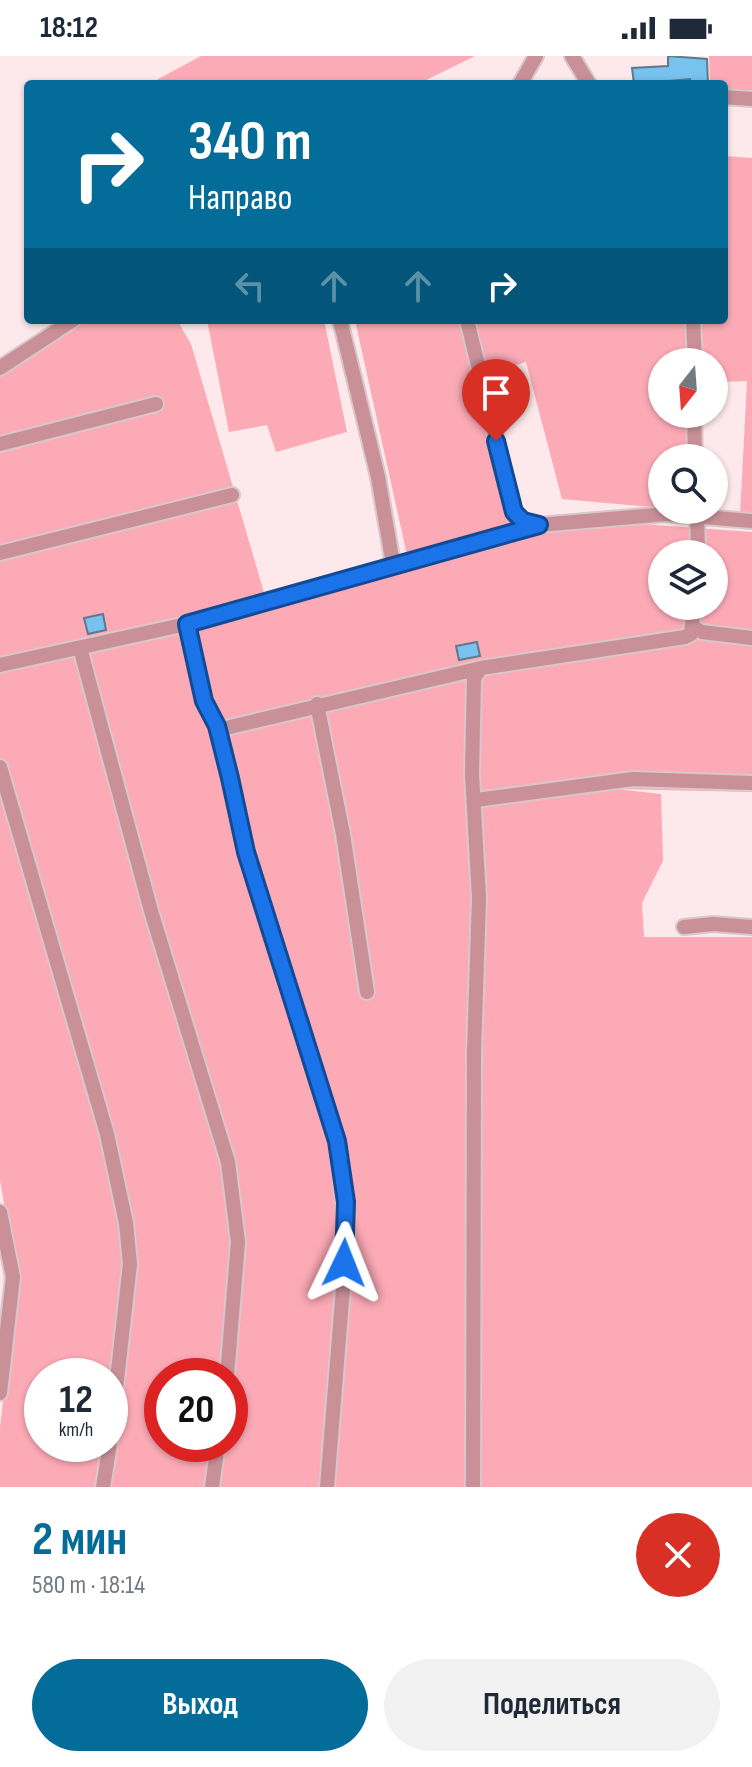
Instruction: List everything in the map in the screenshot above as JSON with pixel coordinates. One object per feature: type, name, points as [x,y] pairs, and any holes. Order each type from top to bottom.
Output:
[{"type":"street","points":[[522,80],[536,56]]},
{"type":"street","points":[[572,56],[587,80]]},
{"type":"street","points":[[728,97],[752,99]]},
{"type":"street","points":[[0,368],[67,324]]},
{"type":"street","points":[[341,324],[378,477],[393,564]]},
{"type":"street","points":[[468,324],[514,512],[523,521],[539,525]]},
{"type":"street","points":[[693,324],[694,348]]},
{"type":"street","points":[[0,444],[156,404]]},
{"type":"street","points":[[0,553],[232,495]]},
{"type":"street","points":[[0,665],[187,624],[539,525],[648,516]]},
{"type":"street","points":[[728,518],[752,521]]},
{"type":"street","points":[[217,730],[317,704],[481,668],[672,640],[691,634],[693,620]]},
{"type":"street","points":[[187,624],[204,701],[217,730],[246,852],[337,1141],[347,1238],[327,1487]]},
{"type":"street","points":[[693,627],[702,632],[752,638]]},
{"type":"street","points":[[80,648],[151,911],[228,1162],[238,1242],[228,1358]]},
{"type":"street","points":[[473,1487],[474,1052],[479,898],[473,718],[474,678],[481,668]]},
{"type":"street","points":[[317,704],[340,820],[367,992]]},
{"type":"street","points":[[0,767],[107,1134],[126,1223],[129,1279],[120,1358]]},
{"type":"street","points":[[476,800],[633,779],[752,783]]},
{"type":"street","points":[[684,927],[713,924],[752,927]]},
{"type":"street","points":[[0,1212],[13,1277],[0,1393]]},
{"type":"street","points":[[103,1487],[107,1462]]},
{"type":"street","points":[[212,1487],[215,1462]]},
{"type":"shaded area","points":[[201,56],[475,56],[426,80],[156,80]]},
{"type":"shaded area","points":[[709,56],[752,56],[752,95],[728,93],[728,80],[710,80]]},
{"type":"shaded area","points":[[728,156],[752,158],[752,517],[740,516],[747,381],[728,382],[728,348],[700,348],[700,324],[728,324]]},
{"type":"shaded area","points":[[81,324],[179,324],[191,344],[265,596],[407,555],[356,324],[471,324],[517,508],[548,528],[614,522],[752,532],[752,792],[616,789],[661,794],[663,861],[642,903],[644,937],[752,937],[752,1487],[0,1487],[0,1428],[17,1278],[0,1180],[0,375],[29,352]]},
{"type":"shaded area","points":[[208,324],[325,324],[347,432],[276,452],[267,425],[229,432]]},
{"type":"shaded area","points":[[474,324],[690,324],[689,348],[648,348],[648,428],[689,428],[689,444],[648,444],[648,507],[562,499],[526,362],[490,373]]},
{"type":"building","points":[[668,56],[707,59],[708,80],[634,80],[632,68],[668,66]]},
{"type":"building","points":[[103,614],[106,630],[88,634],[84,618]]},
{"type":"building","points":[[477,642],[480,656],[459,660],[456,646]]},
{"type":"route","points":[[344,1263],[346,1202],[337,1141],[246,852],[217,726],[204,701],[187,624],[539,525],[523,521],[514,512],[496,441]]}]
